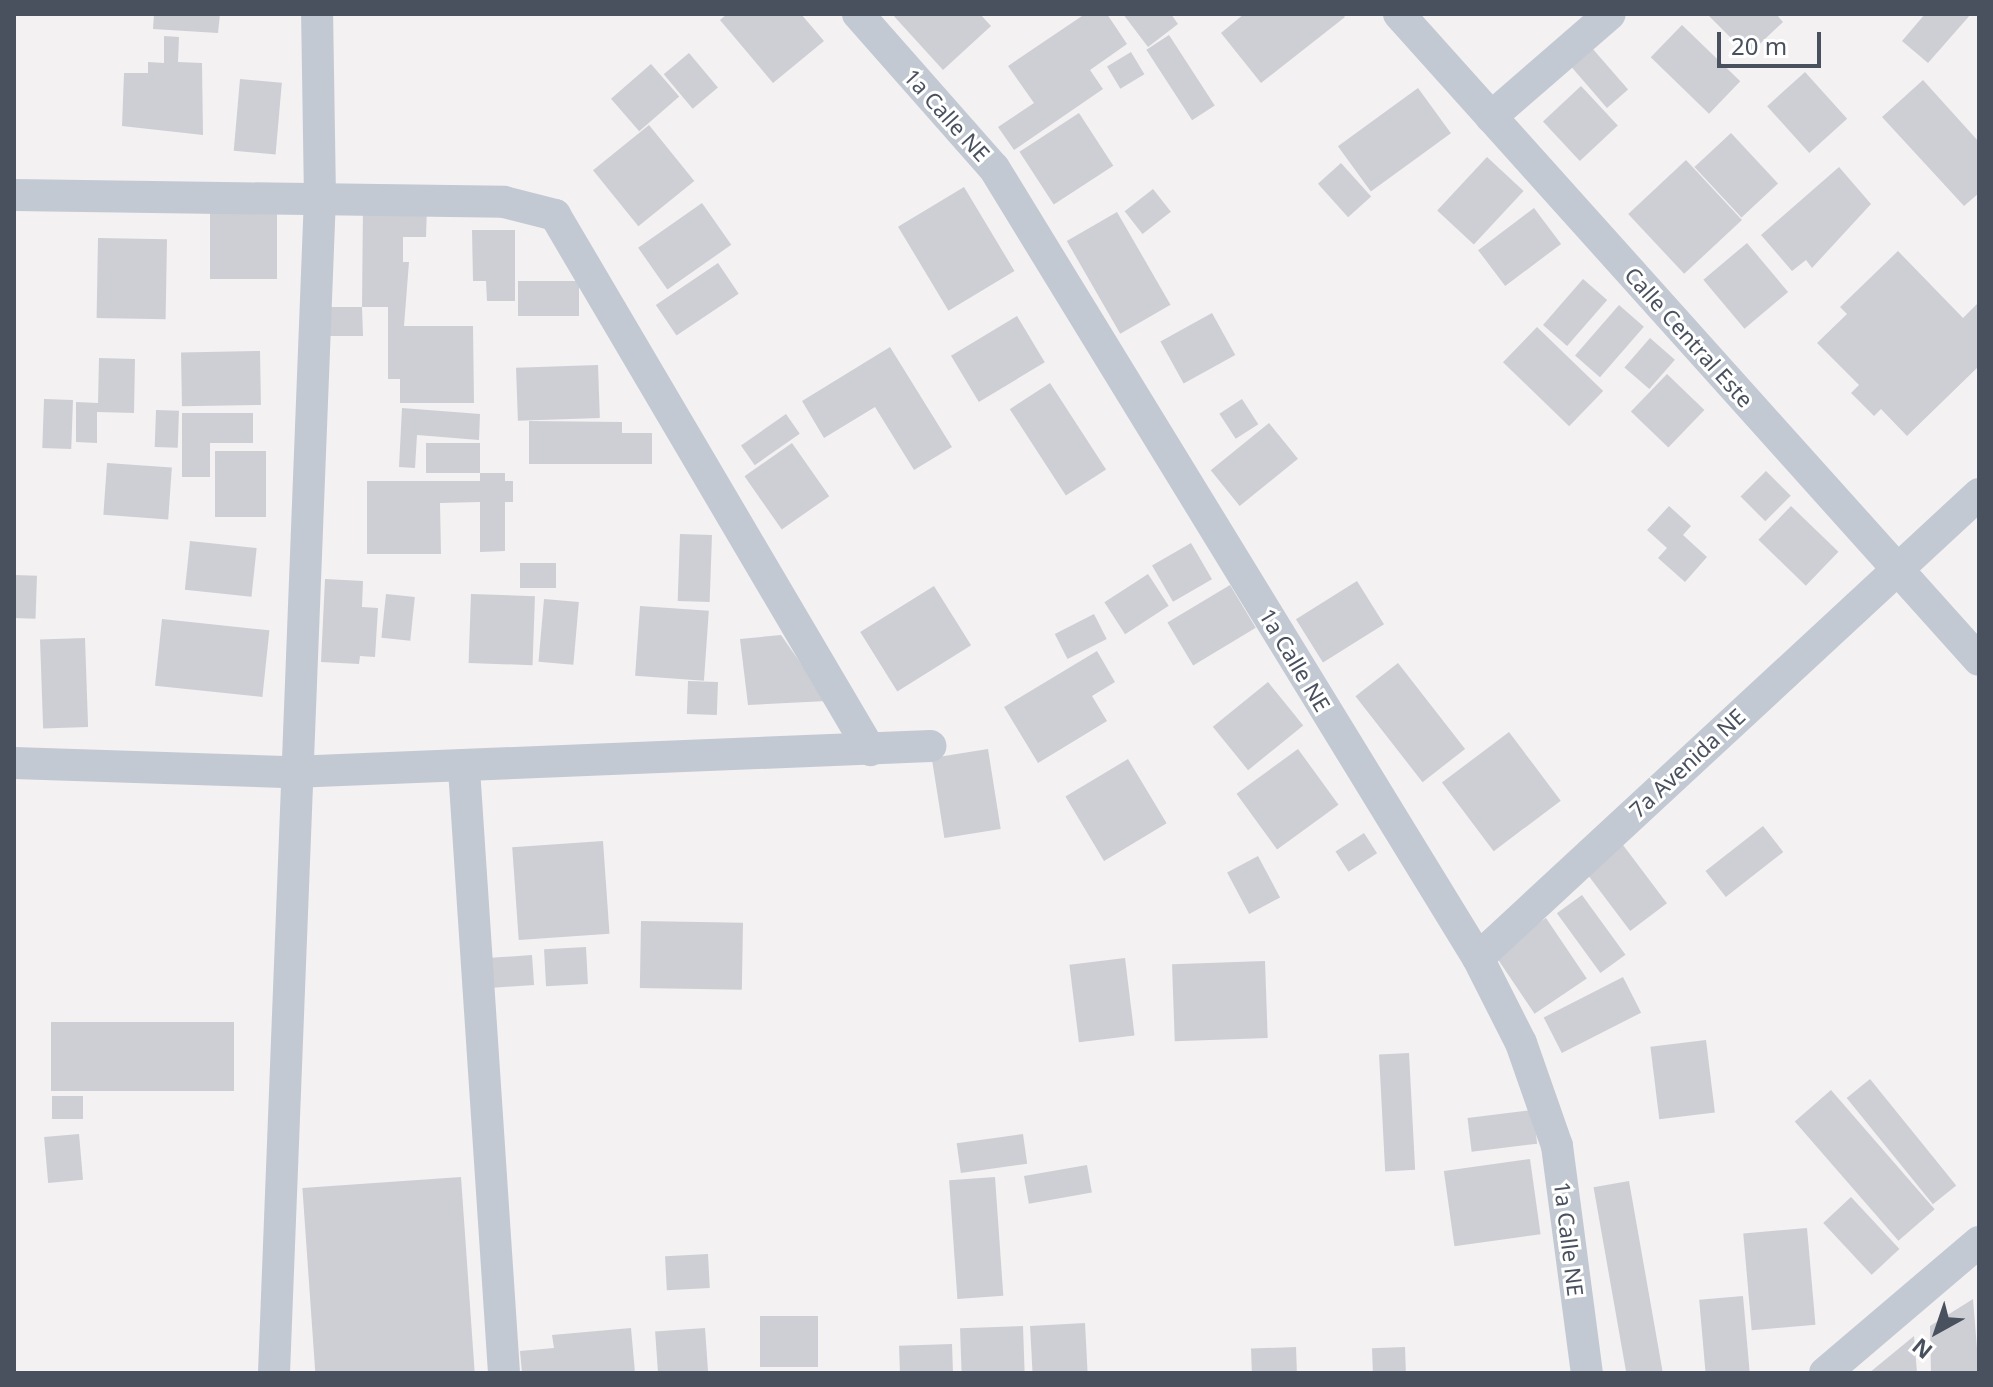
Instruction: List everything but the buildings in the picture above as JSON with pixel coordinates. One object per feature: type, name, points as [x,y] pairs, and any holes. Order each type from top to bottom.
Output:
[{"type":"street","points":[[274,1373],[292,772],[320,199],[317,14]]},
{"type":"street","name":"1a Calle NE","points":[[858,14],[994,168],[1478,958],[1521,1043],[1557,1146],[1587,1373]]},
{"type":"street","name":"Calle Central Este","points":[[1399,14],[1979,660]]},
{"type":"street","points":[[1491,117],[1610,14]]},
{"type":"street","points":[[14,195],[504,202],[555,215],[870,750]]},
{"type":"street","name":"7a Avenida NE","points":[[1478,958],[1896,567],[1979,494]]},
{"type":"street","points":[[14,763],[292,772],[464,769],[930,746]]},
{"type":"street","points":[[464,769],[504,1373]]},
{"type":"street","points":[[1825,1373],[1979,1242]]}]
